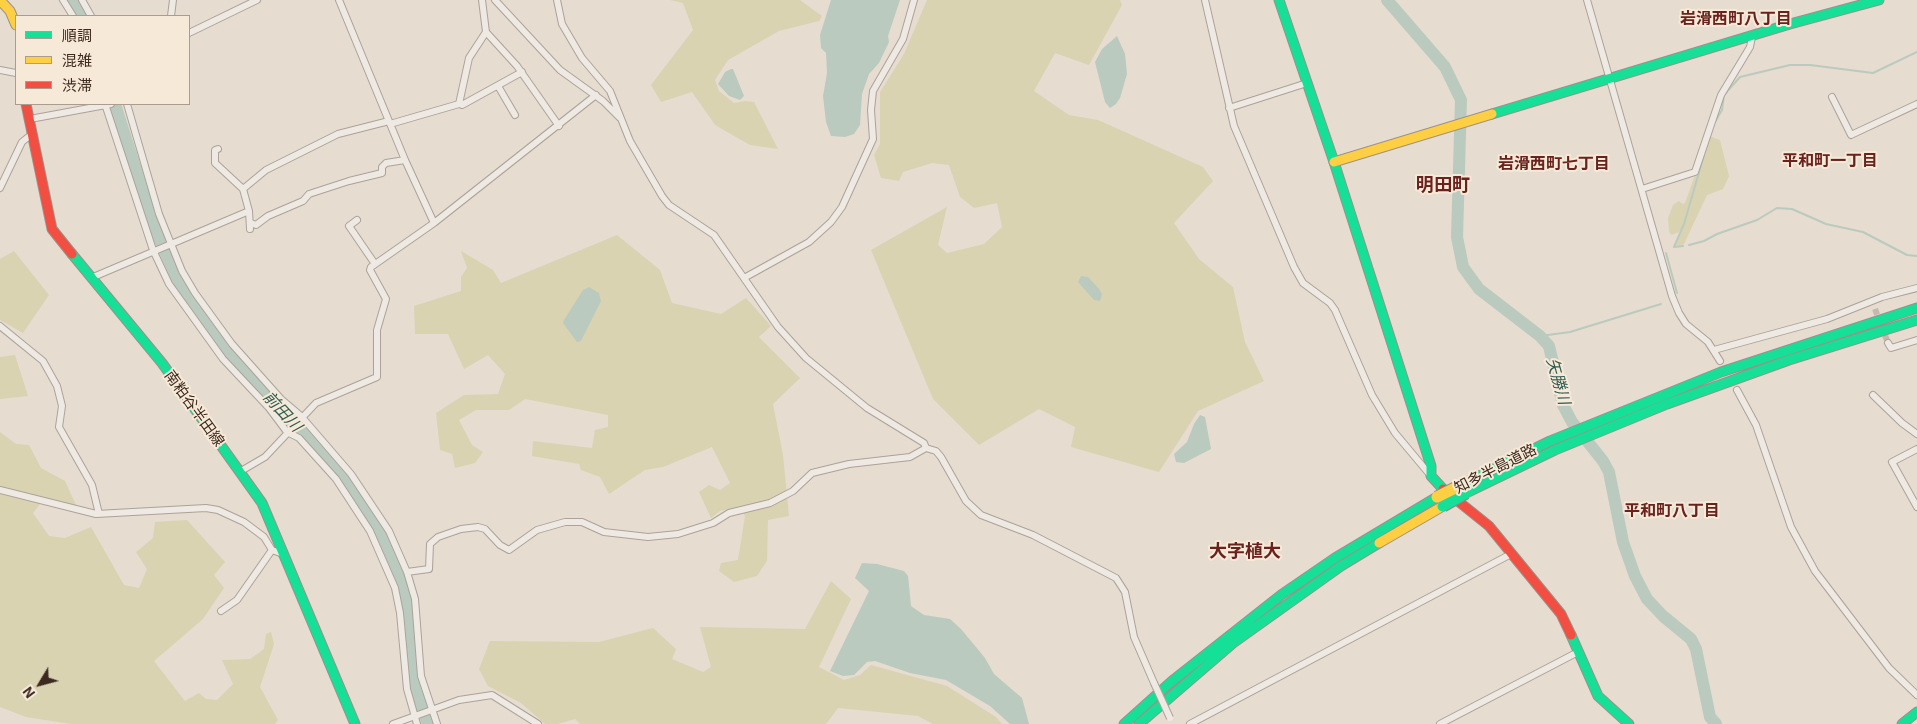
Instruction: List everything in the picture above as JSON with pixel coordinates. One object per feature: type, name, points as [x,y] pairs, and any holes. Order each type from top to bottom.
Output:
[{"type":"main road","points":[[0,0],[10,11],[15,23]]},
{"type":"main road","points":[[1279,0],[1334,162],[1428,458],[1431,476],[1441,488],[1488,526],[1561,614],[1598,696],[1629,724]]},
{"type":"main road","points":[[1334,162],[1879,0]]},
{"type":"main road","name":"南粕谷半田線","points":[[26,105],[52,229],[162,363],[241,471],[262,503],[278,552],[355,724]]},
{"type":"main road","points":[[1842,331],[1848,323],[1917,302]]},
{"type":"main road","name":"知多半島道路","points":[[1124,724],[1172,681],[1281,595],[1335,558],[1462,489],[1552,445],[1721,372],[1917,308]]},
{"type":"main road","name":"知多半島道路","points":[[1607,421],[1789,360],[1917,320]]},
{"type":"main road","name":"知多半島道路","points":[[1139,724],[1233,643],[1287,603],[1440,502]]},
{"type":"main road","points":[[1902,724],[1917,712]]},
{"type":"street","points":[[62,0],[72,15]]},
{"type":"street","points":[[82,0],[90,15]]},
{"type":"street","points":[[171,15],[173,0]]},
{"type":"street","points":[[190,33],[257,0]]},
{"type":"street","points":[[339,0],[405,160],[434,223]]},
{"type":"street","points":[[482,0],[486,32],[522,72],[559,126]]},
{"type":"street","points":[[495,0],[560,70],[596,95],[621,119]]},
{"type":"street","points":[[557,0],[562,24],[582,58],[610,92],[630,141],[669,205],[714,235],[784,334],[806,358],[867,408],[924,443],[926,448]]},
{"type":"street","points":[[744,278],[808,242],[831,222],[842,207],[873,138],[871,110],[873,91],[903,39],[914,0]]},
{"type":"street","points":[[1205,0],[1229,108],[1245,156],[1298,276],[1330,303],[1372,395],[1395,433],[1431,476]]},
{"type":"street","points":[[1587,0],[1679,313],[1686,324],[1714,350],[1720,362]]},
{"type":"street","points":[[459,104],[469,58],[486,32]]},
{"type":"street","points":[[1642,189],[1690,175],[1697,169],[1707,132],[1721,95],[1750,47],[1752,37]]},
{"type":"street","points":[[0,70],[15,73]]},
{"type":"street","points":[[243,190],[266,170],[338,134],[459,104],[462,105],[522,72]]},
{"type":"street","points":[[1229,108],[1307,83]]},
{"type":"street","points":[[498,86],[515,115]]},
{"type":"street","points":[[241,471],[266,457],[301,416],[316,403],[377,377],[377,330],[386,299],[370,270],[375,264],[434,223],[596,95]]},
{"type":"street","points":[[1832,97],[1851,135],[1917,104]]},
{"type":"street","points":[[30,119],[102,105]]},
{"type":"street","points":[[107,105],[155,250],[169,284],[185,309],[223,359],[269,408],[287,432],[299,438],[336,480],[370,531],[395,588],[400,613],[406,689],[417,724]]},
{"type":"street","points":[[127,105],[159,214],[182,271],[212,319],[232,344],[281,398],[301,416],[351,474],[373,504],[389,531],[407,572],[417,615],[421,676],[430,711],[437,724]]},
{"type":"street","points":[[0,188],[22,142],[32,134]]},
{"type":"street","points":[[218,148],[214,150],[215,163],[243,190],[251,226],[256,225],[268,216],[303,201],[310,194],[349,181],[382,173],[382,167],[386,164],[405,160]]},
{"type":"street","points":[[91,278],[249,211]]},
{"type":"street","points":[[357,220],[348,226],[375,264]]},
{"type":"street","points":[[1714,350],[1827,319],[1872,301],[1917,288]]},
{"type":"street","points":[[1872,301],[1875,309]]},
{"type":"street","points":[[0,326],[42,361],[57,386],[62,406],[59,427],[92,485],[99,514]]},
{"type":"street","points":[[1888,343],[1891,348],[1917,340]]},
{"type":"street","points":[[1737,390],[1756,426],[1799,545],[1822,582],[1858,629],[1890,668],[1917,695]]},
{"type":"street","points":[[1873,395],[1902,423],[1917,434]]},
{"type":"street","points":[[407,572],[430,569],[430,544],[438,537],[461,529],[478,527],[485,529],[500,545],[509,550],[537,530],[564,522],[582,522],[604,532],[648,537],[678,534],[713,523],[729,513],[770,503],[793,491],[812,474],[849,464],[910,457],[926,448],[936,451],[941,457],[966,501],[981,515],[1033,535],[1116,578],[1125,592],[1128,616],[1134,637],[1172,721]]},
{"type":"street","points":[[1917,449],[1892,462],[1917,507]]},
{"type":"street","points":[[0,490],[99,514],[206,508],[218,510],[251,527],[278,552],[237,600],[221,612]]},
{"type":"street","points":[[1190,724],[1511,554]]},
{"type":"street","points":[[1440,724],[1578,652]]},
{"type":"street","points":[[394,724],[466,699],[492,695],[538,724]]},
{"type":"shaded area","points":[[670,0],[800,0],[822,16],[819,21],[779,31],[728,60],[715,80],[719,91],[734,103],[754,102],[778,149],[750,145],[715,125],[692,92],[661,102],[651,85],[693,30],[683,3]]},
{"type":"shaded area","points":[[831,0],[900,0],[888,36],[889,42],[879,63],[869,74],[862,94],[860,125],[854,134],[845,137],[831,136],[826,122],[823,96],[827,73],[826,53],[821,48],[820,35]]},
{"type":"shaded area","points":[[927,0],[1120,0],[1122,5],[1089,65],[1055,53],[1034,91],[1069,115],[1098,120],[1203,167],[1213,181],[1174,223],[1199,259],[1233,287],[1245,342],[1264,381],[1198,411],[1159,472],[1071,447],[1075,427],[1039,409],[979,445],[933,399],[871,250],[947,207],[938,245],[947,253],[984,244],[1002,227],[997,203],[974,208],[960,197],[949,165],[932,163],[903,172],[899,181],[881,178],[874,155],[880,144],[880,92],[904,54]]},
{"type":"shaded area","points":[[1117,36],[1125,54],[1127,74],[1120,98],[1110,108],[1105,102],[1095,62],[1102,49]]},
{"type":"shaded area","points":[[733,69],[744,96],[740,100],[729,96],[718,84],[725,72]]},
{"type":"shaded area","points":[[1709,136],[1720,140],[1729,176],[1723,189],[1707,195],[1684,244],[1678,247],[1676,244],[1682,231],[1671,235],[1668,218],[1673,205],[1679,201],[1683,204],[1685,203]]},
{"type":"shaded area","points":[[617,235],[660,270],[672,303],[721,314],[746,298],[771,326],[759,337],[800,378],[773,404],[783,455],[789,516],[768,520],[767,561],[757,576],[734,582],[719,571],[721,563],[738,560],[745,516],[739,507],[720,511],[711,518],[699,492],[709,485],[720,490],[730,483],[712,447],[663,467],[645,470],[609,494],[600,477],[581,470],[579,464],[532,456],[533,441],[592,448],[595,430],[608,427],[608,415],[525,399],[509,410],[476,410],[459,420],[472,445],[483,452],[475,463],[455,468],[452,454],[440,450],[436,413],[464,395],[498,394],[505,374],[488,355],[464,369],[448,334],[415,334],[414,306],[461,291],[461,277],[467,268],[461,251],[493,270],[501,283]]},
{"type":"shaded area","points":[[14,251],[49,295],[23,333],[0,320],[0,259]]},
{"type":"shaded area","points":[[1081,276],[1088,277],[1099,289],[1102,294],[1100,301],[1094,300],[1078,282]]},
{"type":"shaded area","points":[[589,287],[599,293],[601,301],[581,341],[577,342],[563,323],[583,290]]},
{"type":"shaded area","points":[[15,355],[28,396],[0,399],[0,357]]},
{"type":"shaded area","points":[[1200,415],[1205,417],[1211,449],[1184,463],[1176,462],[1174,454],[1187,442],[1194,424]]},
{"type":"shaded area","points":[[0,432],[16,444],[29,445],[41,468],[65,481],[76,505],[44,499],[33,513],[49,536],[65,538],[91,527],[124,585],[139,588],[147,569],[136,552],[153,538],[155,522],[187,520],[225,562],[214,575],[224,588],[203,619],[154,661],[185,701],[199,693],[206,699],[217,700],[233,684],[222,660],[250,659],[264,649],[266,634],[271,632],[274,644],[260,687],[278,720],[275,724],[71,724],[26,717],[0,707]]},
{"type":"shaded area","points":[[862,563],[877,564],[904,571],[908,576],[911,606],[924,615],[950,619],[961,629],[985,658],[994,674],[1022,698],[1029,724],[1010,724],[990,706],[946,680],[910,673],[875,661],[867,662],[854,675],[843,676],[830,671],[869,591],[855,578]]},
{"type":"shaded area","points":[[831,581],[851,599],[819,667],[844,680],[860,675],[871,665],[947,686],[996,717],[1002,724],[933,724],[918,716],[838,708],[826,724],[580,724],[575,719],[558,724],[545,724],[521,703],[488,686],[479,669],[490,641],[599,642],[653,628],[676,649],[672,659],[703,672],[711,667],[700,627],[805,629]]},
{"type":"waterway","name":"前田川","points":[[72,0],[81,15]]},
{"type":"waterway","name":"矢勝川","points":[[1387,0],[1445,67],[1461,100],[1457,237],[1463,267],[1479,289],[1540,336],[1549,346],[1563,405],[1572,422],[1603,461],[1609,472],[1623,542],[1635,576],[1647,599],[1663,616],[1691,639],[1696,649],[1710,717],[1716,724]]},
{"type":"waterway","points":[[1715,122],[1722,110],[1724,95],[1740,77],[1790,65],[1810,65],[1873,73],[1917,52]]},
{"type":"waterway","name":"前田川","points":[[115,105],[154,227],[182,289],[224,348],[279,410],[335,466],[359,498],[386,543],[407,599],[415,689],[428,724]]},
{"type":"waterway","points":[[1674,247],[1684,224],[1704,155]]},
{"type":"waterway","points":[[1689,245],[1757,220],[1777,208],[1792,209],[1826,224],[1863,232],[1907,255],[1917,256]]},
{"type":"waterway","points":[[1674,247],[1683,246]]},
{"type":"waterway","points":[[1666,253],[1677,293]]},
{"type":"waterway","points":[[1540,336],[1570,332],[1661,304]]},
{"type":"tunnel","points":[[1875,309],[1888,343]]},
{"type":"traffic: fast","points":[[1279,0],[1334,162],[1431,466],[1431,476],[1443,489]]},
{"type":"traffic: fast","points":[[1492,114],[1790,24],[1879,0]]},
{"type":"traffic: fast","points":[[72,254],[162,363],[262,503],[355,724]]},
{"type":"traffic: fast","points":[[1459,486],[1550,441],[1721,372],[1917,308]]},
{"type":"traffic: fast","points":[[1466,493],[1555,450],[1667,404],[1789,360],[1917,320]]},
{"type":"traffic: fast","points":[[1443,506],[1466,493]]},
{"type":"traffic: fast","points":[[1124,724],[1172,681],[1281,595],[1335,558],[1437,497]]},
{"type":"traffic: fast","points":[[1139,724],[1233,643],[1341,566],[1379,543]]},
{"type":"traffic: fast","points":[[1571,635],[1598,696],[1629,724]]},
{"type":"traffic: fast","points":[[1902,724],[1917,712]]},
{"type":"traffic: slow","points":[[0,0],[10,11],[15,23]]},
{"type":"traffic: slow","points":[[1334,162],[1492,114]]},
{"type":"traffic: slow","points":[[1437,497],[1459,486]]},
{"type":"traffic: slow","points":[[1379,543],[1443,506]]},
{"type":"traffic: jam","points":[[26,105],[52,229],[72,254]]},
{"type":"traffic: jam","points":[[1443,489],[1489,526],[1561,614],[1571,635]]},
{"type":"district","name":"岩滑西町八丁目","points":[[1736,18]]},
{"type":"district","name":"平和町一丁目","points":[[1830,160]]},
{"type":"district","name":"岩滑西町七丁目","points":[[1554,163]]},
{"type":"district","name":"明田町","points":[[1443,184]]},
{"type":"district","name":"平和町八丁目","points":[[1672,510]]},
{"type":"district","name":"大字植大","points":[[1245,550]]}]
